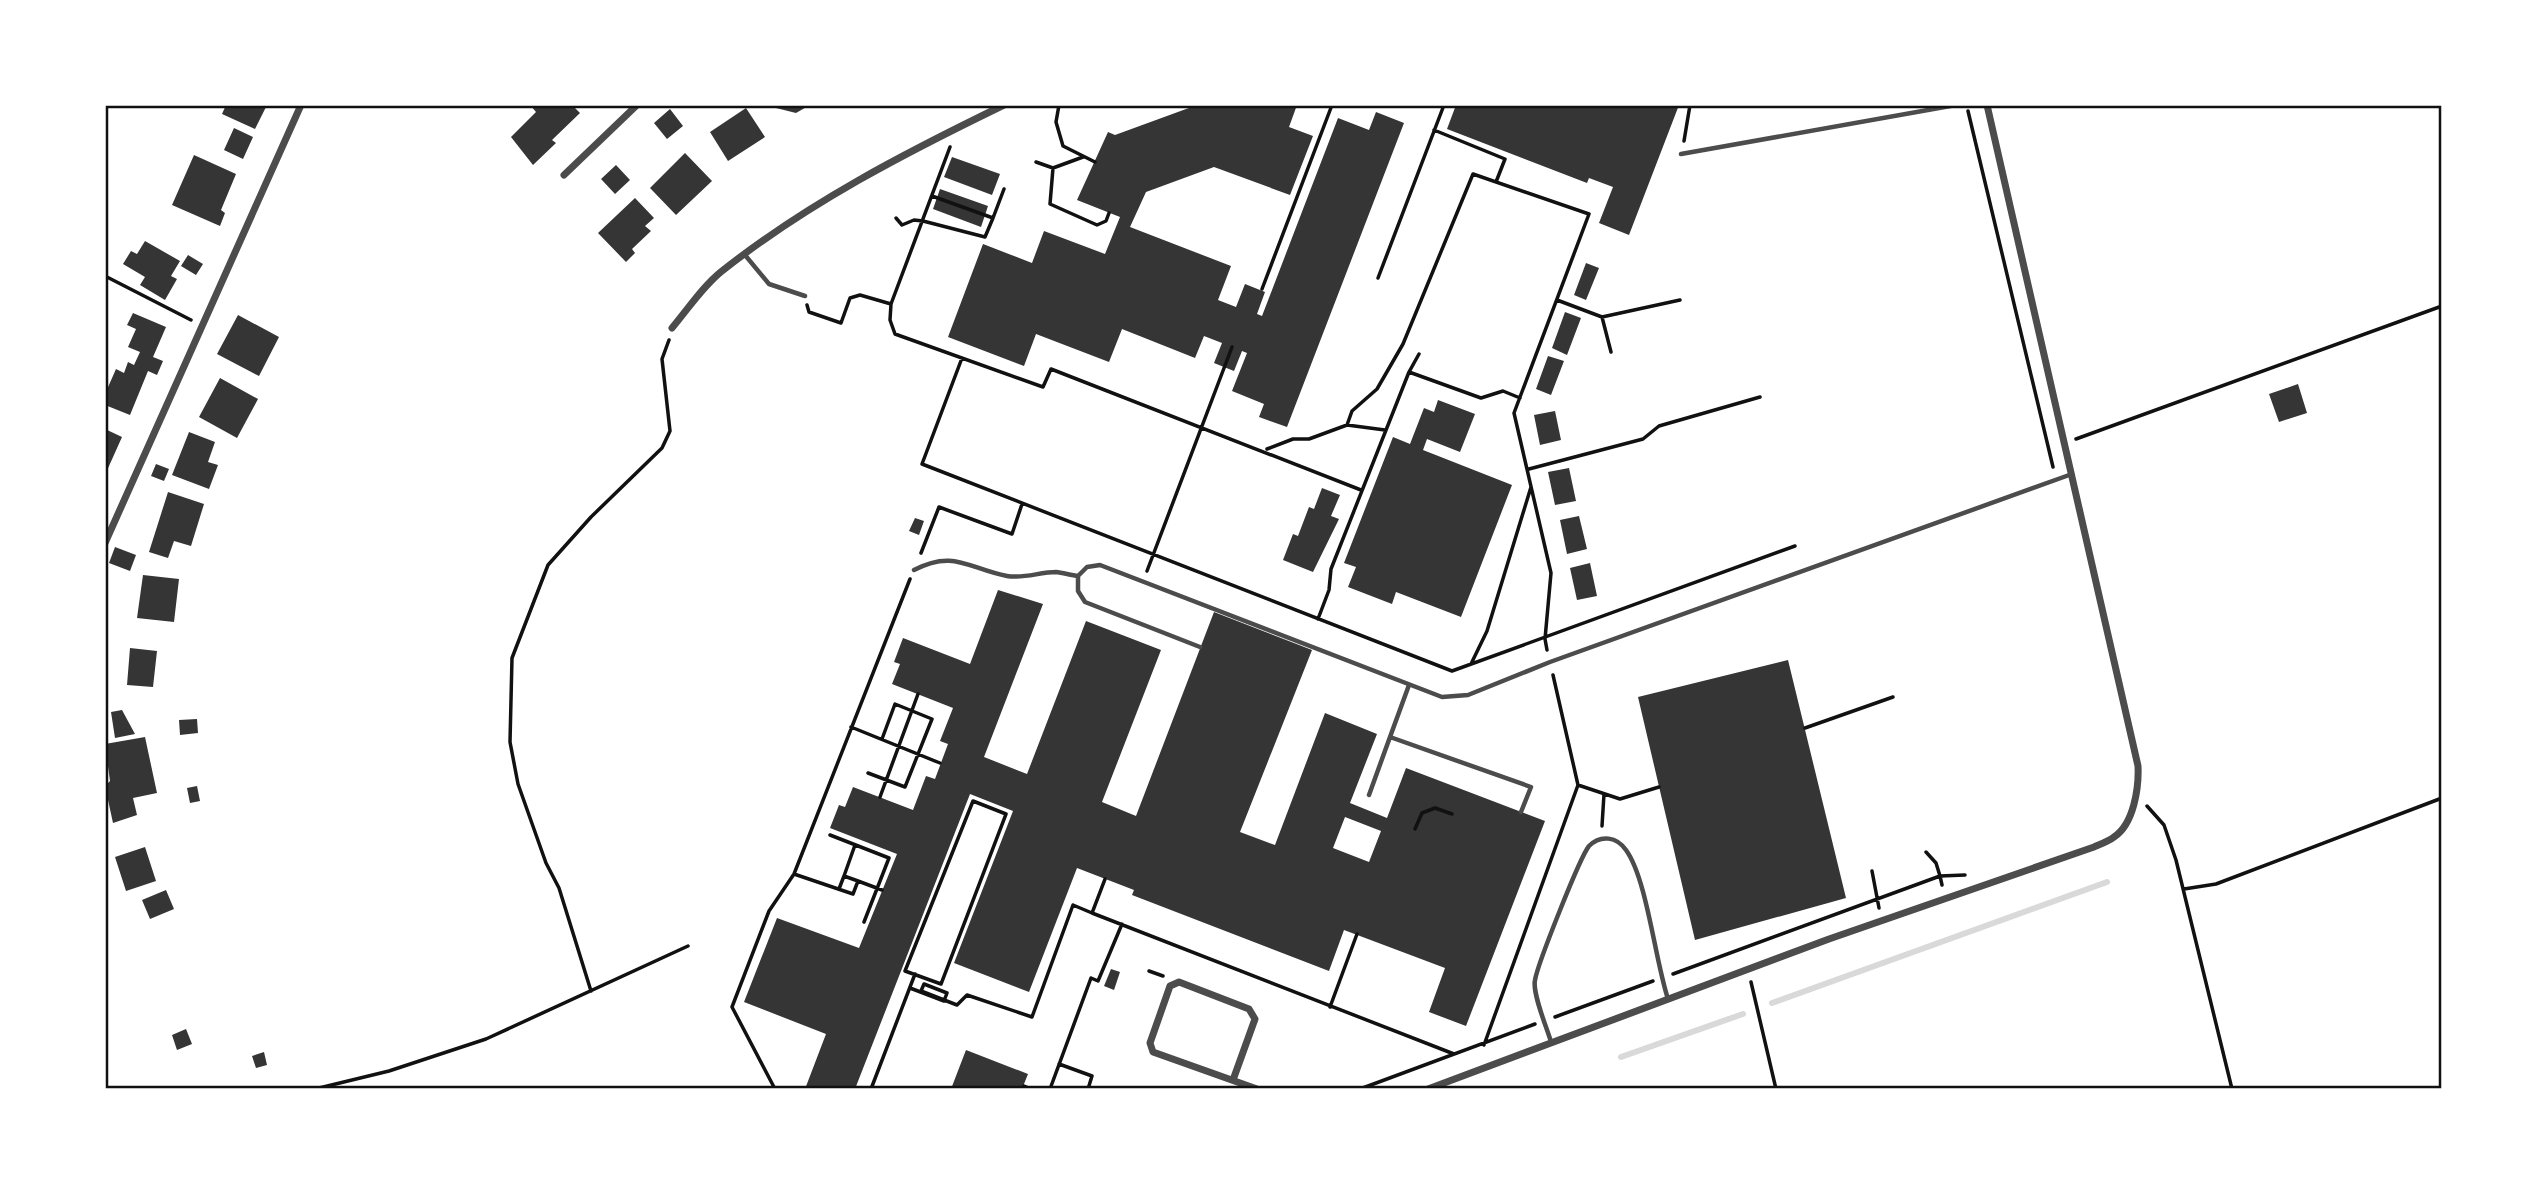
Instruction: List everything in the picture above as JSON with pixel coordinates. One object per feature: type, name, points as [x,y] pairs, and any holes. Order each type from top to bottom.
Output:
[{"type":"street","points":[[105,543],[301,105]]},
{"type":"street","points":[[564,175],[637,105]]},
{"type":"street","points":[[672,328],[720,272],[794,217],[881,167],[1004,105]]},
{"type":"street","points":[[1428,1089],[1880,921],[2094,847],[2116,837],[2129,817],[2136,793],[2138,766],[1987,105]]},
{"type":"street","points":[[1233,1080],[1255,1018],[1249,1009],[1179,982],[1170,986],[1150,1042],[1153,1052],[1257,1089]]},
{"type":"lane","points":[[1681,153],[1956,105]]},
{"type":"lane","points":[[745,256],[769,284],[805,296]]},
{"type":"lane","points":[[1200,647],[1086,603],[1078,591],[1078,576],[1087,567],[1100,565],[1143,579],[1304,645],[1442,697],[1468,695],[1550,662],[2073,474]]},
{"type":"lane","points":[[914,570],[931,561],[946,559],[962,561],[1009,577],[1057,572],[1078,576]]},
{"type":"lane","points":[[1368,795],[1409,685]]},
{"type":"lane","points":[[1390,737],[1531,787],[1521,812]]},
{"type":"lane","points":[[1551,1042],[1534,982],[1578,868],[1589,846],[1601,838],[1611,838],[1626,850],[1637,874],[1668,999]]},
{"type":"path","points":[[1059,105],[1056,122],[1063,146],[1095,162]]},
{"type":"path","points":[[1262,289],[1332,105]]},
{"type":"path","points":[[1378,278],[1444,105]]},
{"type":"path","points":[[1681,153],[1690,105]]},
{"type":"path","points":[[1967,105],[2056,478]]},
{"type":"path","points":[[1434,130],[1505,159],[1496,182]]},
{"type":"path","points":[[950,146],[891,304],[890,320],[895,334],[1043,387],[1051,369],[1265,450],[1362,490]]},
{"type":"path","points":[[1036,162],[1053,168],[1083,157]]},
{"type":"path","points":[[1053,168],[1050,204],[1097,225],[1106,222],[1109,213]]},
{"type":"path","points":[[1348,425],[1353,411],[1377,389],[1403,344],[1473,174],[1588,214],[1514,413],[1551,573],[1545,639],[1578,785],[1484,1045]]},
{"type":"path","points":[[896,218],[902,225],[914,220],[923,221],[985,237],[1004,189]]},
{"type":"path","points":[[932,197],[993,218]]},
{"type":"path","points":[[105,276],[203,326]]},
{"type":"path","points":[[805,296],[809,312],[841,323],[850,298],[860,295],[891,304]]},
{"type":"path","points":[[1557,300],[1602,317],[1680,300]]},
{"type":"path","points":[[2065,443],[2442,306]]},
{"type":"path","points":[[1602,317],[1611,352]]},
{"type":"path","points":[[592,991],[559,888],[546,863],[518,784],[510,742],[509,694],[512,658],[548,565],[591,517],[662,448],[670,431],[662,359],[672,328]]},
{"type":"path","points":[[1143,579],[1232,347]]},
{"type":"path","points":[[1318,619],[1329,590],[1331,569],[1385,430],[1419,354]]},
{"type":"path","points":[[962,358],[922,464],[1452,671],[1795,545]]},
{"type":"path","points":[[1409,372],[1481,398],[1503,391],[1520,398]]},
{"type":"path","points":[[1529,469],[1643,439],[1659,426],[1760,397]]},
{"type":"path","points":[[1265,450],[1348,425],[1385,430]]},
{"type":"path","points":[[1471,664],[1487,631],[1532,485]]},
{"type":"path","points":[[775,1089],[732,1007],[769,911],[794,874],[939,507],[1012,534],[1022,504]]},
{"type":"path","points":[[880,797],[918,694]]},
{"type":"path","points":[[1805,728],[1893,697]]},
{"type":"path","points":[[868,773],[905,787],[932,719],[895,704],[881,739]]},
{"type":"path","points":[[851,727],[940,763]]},
{"type":"path","points":[[1578,785],[1620,799],[1659,787]]},
{"type":"path","points":[[2136,793],[2164,825],[2184,889],[2232,1089]]},
{"type":"path","points":[[1601,838],[1604,794]]},
{"type":"path","points":[[2184,889],[2216,884],[2442,798]]},
{"type":"path","points":[[973,801],[1006,814],[942,984],[915,974],[905,971],[973,801]]},
{"type":"path","points":[[1415,828],[1422,813],[1435,808],[1452,814]]},
{"type":"path","points":[[830,835],[889,858],[863,922]]},
{"type":"path","points":[[839,889],[856,845]]},
{"type":"path","points":[[1926,852],[1936,863],[1940,876],[1971,875]]},
{"type":"path","points":[[1872,871],[1880,921]]},
{"type":"path","points":[[794,874],[853,894],[858,881]]},
{"type":"path","points":[[844,876],[882,890]]},
{"type":"path","points":[[1093,913],[1105,879]]},
{"type":"path","points":[[910,988],[944,1001],[947,993],[923,984],[921,991],[933,996],[945,1000],[957,1005],[967,995],[1032,1017],[1073,905],[1456,1055]]},
{"type":"path","points":[[1050,1089],[1091,978],[1098,981],[1122,924]]},
{"type":"path","points":[[1330,1007],[1357,934]]},
{"type":"path","points":[[314,1089],[438,1056],[486,1039],[688,946]]},
{"type":"path","points":[[1749,970],[1776,1089]]},
{"type":"path","points":[[871,1089],[915,974]]},
{"type":"path","points":[[1059,1064],[1092,1076],[1088,1089]]},
{"type":"path","points":[[1024,1086],[1031,1089]]},
{"type":"building","points":[[226,105],[267,105],[255,129],[222,114]]},
{"type":"building","points":[[530,105],[555,105],[558,108],[572,105],[580,113],[552,140],[556,143],[533,165],[511,137],[536,112]]},
{"type":"building","points":[[764,105],[810,105],[796,113]]},
{"type":"building","points":[[1197,105],[1297,105],[1289,127],[1313,136],[1290,195],[1214,167],[1146,192],[1130,227],[1231,266],[1218,300],[1236,307],[1245,284],[1265,292],[1257,314],[1262,316],[1338,118],[1369,130],[1376,112],[1404,123],[1287,427],[1259,417],[1264,404],[1232,391],[1247,353],[1242,351],[1234,371],[1214,363],[1222,343],[1204,336],[1195,358],[1122,329],[1109,362],[1036,334],[1024,366],[948,337],[983,244],[1032,263],[1044,231],[1105,254],[1120,217],[1077,200],[1108,132],[1115,135]]},
{"type":"building","points":[[1456,105],[1679,105],[1629,235],[1599,223],[1613,187],[1589,178],[1587,183],[1447,129]]},
{"type":"building","points":[[746,108],[765,137],[728,161],[710,132]]},
{"type":"building","points":[[670,109],[683,126],[667,139],[654,123]]},
{"type":"building","points":[[234,128],[253,137],[243,159],[224,150]]},
{"type":"building","points":[[685,153],[712,181],[676,215],[650,188]]},
{"type":"building","points":[[194,155],[236,174],[221,210],[225,213],[220,226],[172,205]]},
{"type":"building","points":[[952,157],[1000,174],[992,195],[944,177]]},
{"type":"building","points":[[616,165],[630,180],[615,194],[601,179]]},
{"type":"building","points":[[940,189],[988,206],[981,227],[933,209]]},
{"type":"building","points":[[635,198],[654,218],[645,226],[651,231],[632,249],[635,253],[626,262],[598,233]]},
{"type":"building","points":[[145,241],[180,261],[171,276],[177,279],[165,300],[140,285],[145,277],[123,264],[131,251],[137,254]]},
{"type":"building","points":[[188,255],[203,264],[196,275],[181,266]]},
{"type":"building","points":[[1586,263],[1599,268],[1586,300],[1574,295]]},
{"type":"building","points":[[1565,312],[1581,318],[1567,355],[1552,348]]},
{"type":"building","points":[[133,313],[166,327],[153,357],[163,361],[157,375],[148,371],[130,415],[105,405],[105,394],[116,369],[124,373],[128,362],[134,365],[140,352],[128,347],[136,329],[127,325]]},
{"type":"building","points":[[238,315],[279,337],[259,376],[217,354]]},
{"type":"building","points":[[1548,356],[1564,361],[1551,395],[1536,389]]},
{"type":"building","points":[[220,378],[258,399],[237,438],[199,417]]},
{"type":"building","points":[[2298,384],[2307,413],[2279,422],[2269,394]]},
{"type":"building","points":[[1438,400],[1475,414],[1460,452],[1427,439],[1423,450],[1512,485],[1461,617],[1396,592],[1392,604],[1348,587],[1356,567],[1344,563],[1393,437],[1410,444],[1424,408],[1434,412]]},
{"type":"building","points":[[1555,411],[1561,440],[1540,445],[1534,415]]},
{"type":"building","points":[[105,429],[122,437],[105,475]]},
{"type":"building","points":[[189,432],[215,442],[208,462],[218,465],[209,489],[172,475]]},
{"type":"building","points":[[156,464],[169,469],[164,481],[151,476]]},
{"type":"building","points":[[1569,468],[1576,501],[1555,505],[1548,472]]},
{"type":"building","points":[[1322,488],[1340,495],[1331,516],[1339,519],[1313,572],[1283,560],[1293,534],[1298,536],[1309,507],[1314,509]]},
{"type":"building","points":[[168,492],[204,504],[191,546],[174,541],[168,558],[149,552]]},
{"type":"building","points":[[1579,516],[1587,549],[1567,554],[1560,520]]},
{"type":"building","points":[[915,518],[924,521],[919,535],[909,531]]},
{"type":"building","points":[[115,547],[136,555],[130,571],[109,563]]},
{"type":"building","points":[[1590,563],[1597,596],[1577,600],[1570,568]]},
{"type":"building","points":[[143,575],[179,579],[174,622],[137,618]]},
{"type":"building","points":[[998,590],[1043,604],[984,757],[1027,774],[1086,621],[1161,650],[1102,802],[1136,816],[1214,612],[1312,650],[1240,832],[1275,845],[1325,713],[1377,734],[1350,803],[1387,818],[1406,768],[1545,821],[1466,1026],[1429,1012],[1445,968],[1344,930],[1329,971],[1132,895],[1134,890],[1077,868],[1029,992],[954,963],[1013,811],[970,794],[855,1089],[805,1089],[826,1034],[744,1002],[777,918],[859,948],[897,854],[830,828],[839,805],[845,807],[853,787],[913,810],[926,776],[935,779],[948,744],[940,741],[953,708],[892,684],[900,664],[894,662],[903,638],[970,664]],"holes":[[[1345,817],[1381,831],[1369,862],[1333,848]]]},
{"type":"building","points":[[130,648],[157,651],[153,687],[127,685]]},
{"type":"building","points":[[1788,660],[1846,898],[1695,940],[1638,697]]},
{"type":"building","points":[[122,710],[135,734],[115,738],[111,712]]},
{"type":"building","points":[[197,719],[198,733],[180,735],[179,720]]},
{"type":"building","points":[[145,737],[157,793],[133,798],[137,815],[113,823],[105,786],[110,781],[105,744]]},
{"type":"building","points":[[197,786],[200,801],[190,803],[187,788]]},
{"type":"building","points":[[145,847],[156,881],[126,891],[115,857]]},
{"type":"building","points":[[166,890],[174,909],[150,919],[142,900]]},
{"type":"building","points":[[1111,969],[1120,972],[1114,990],[1104,986]]},
{"type":"building","points":[[186,1029],[192,1044],[177,1050],[172,1035]]},
{"type":"building","points":[[966,1050],[1028,1074],[1022,1089],[951,1089]]},
{"type":"building","points":[[264,1052],[267,1065],[256,1068],[252,1056]]},
{"type":"waterway","points":[[1772,1003],[2107,882]]},
{"type":"waterway","points":[[1621,1057],[1743,1014]]}]
